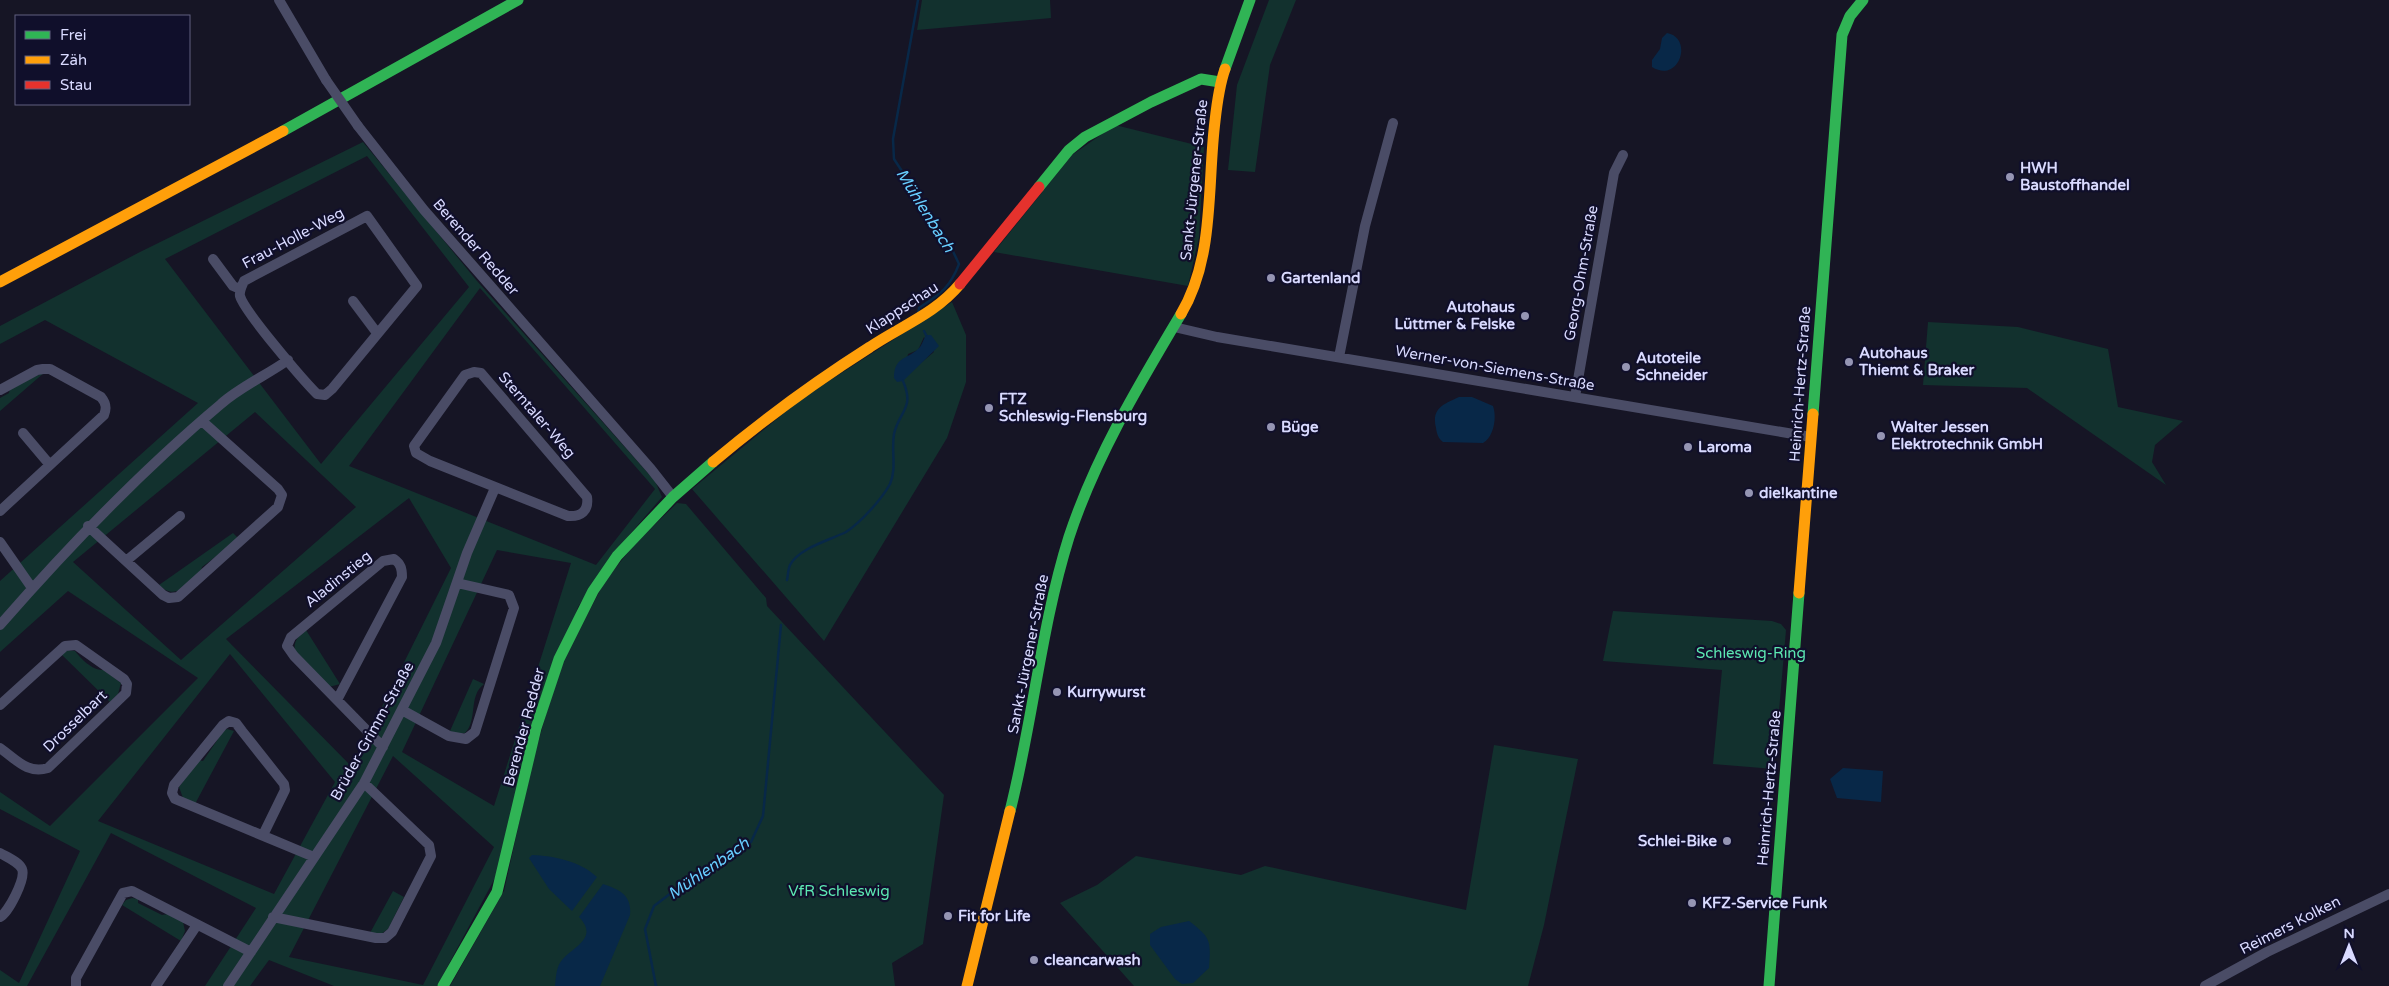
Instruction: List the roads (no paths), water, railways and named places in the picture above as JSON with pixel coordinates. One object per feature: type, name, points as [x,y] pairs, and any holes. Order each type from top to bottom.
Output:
[{"type":"street","name":"Berender Redder","points":[[280,0],[326,80],[379,155],[424,210],[651,468],[677,494],[617,556],[593,591],[568,638],[548,686],[536,728],[498,892],[443,986]]},
{"type":"street","points":[[0,282],[249,150],[518,0]]},
{"type":"street","name":"Sankt-Jürgener-Straße","points":[[967,986],[1017,785],[1050,609],[1069,538],[1083,498],[1107,445],[1136,390],[1190,300],[1199,274],[1207,226],[1215,109],[1220,82],[1250,0]]},
{"type":"street","name":"Heinrich-Hertz-Straße","points":[[1769,986],[1842,36],[1847,21],[1855,8],[1863,0]]},
{"type":"street","name":"Klappschau","points":[[677,494],[724,453],[796,396],[872,345],[927,314],[948,298],[1069,150],[1085,137],[1151,102],[1201,80],[1220,82]]},
{"type":"street","points":[[1339,357],[1365,226],[1393,123]]},
{"type":"street","name":"Georg-Ohm-Straße","points":[[1575,398],[1614,173],[1623,155]]},
{"type":"street","name":"Frau-Holle-Weg","points":[[367,216],[417,286],[332,390],[325,395],[317,394],[288,360],[240,296],[240,289],[244,281],[367,216]]},
{"type":"street","name":"Frau-Holle-Weg","points":[[213,260],[233,286],[240,289]]},
{"type":"street","points":[[353,301],[377,333]]},
{"type":"street","name":"Werner-von-Siemens-Straße","points":[[1174,327],[1217,337],[1811,437]]},
{"type":"street","points":[[0,625],[88,526],[125,489],[222,403],[288,360]]},
{"type":"street","points":[[0,390],[37,370],[50,369],[101,397],[106,403],[104,416],[0,511]]},
{"type":"street","name":"Sterntaler-Weg","points":[[474,372],[481,373],[510,405],[587,497],[588,504],[583,514],[568,516],[495,488],[430,461],[416,453],[414,446],[465,375],[474,372]]},
{"type":"street","points":[[88,526],[163,595],[170,598],[178,598],[278,507],[282,495],[278,489],[202,421]]},
{"type":"street","points":[[23,433],[50,465]]},
{"type":"street","name":"Brüder-Grimm-Straße","points":[[228,986],[364,783],[436,643],[467,553],[495,488]]},
{"type":"street","points":[[126,561],[180,516]]},
{"type":"street","points":[[0,542],[32,588]]},
{"type":"street","name":"Aladinstieg","points":[[337,700],[402,577],[402,569],[399,562],[394,559],[384,561],[291,637],[287,646],[337,700],[383,747]]},
{"type":"street","points":[[402,710],[449,736],[466,739],[476,732],[509,625],[513,602],[509,595],[500,591],[457,583]]},
{"type":"street","name":"Drosselbart","points":[[0,705],[65,646],[70,644],[76,645],[124,679],[127,684],[126,693],[48,768],[37,771],[29,769],[0,748]]},
{"type":"street","points":[[262,835],[285,790],[284,784],[236,724],[229,722],[223,724],[180,778],[172,793],[175,799],[314,857]]},
{"type":"street","points":[[273,917],[376,938],[384,938],[392,932],[431,856],[431,850],[430,845],[364,783]]},
{"type":"street","points":[[0,853],[16,863],[22,870],[22,878],[6,914],[0,917]]},
{"type":"street","points":[[76,986],[76,978],[123,893],[132,891],[251,952]]},
{"type":"street","name":"Reimers Kolken","points":[[2205,986],[2267,952],[2389,894]]},
{"type":"street","points":[[156,986],[197,925]]},
{"type":"water","points":[[1667,33],[1675,37],[1680,43],[1680,58],[1670,70],[1662,71],[1652,67],[1652,60],[1660,49],[1662,38]]},
{"type":"water","points":[[926,335],[931,335],[939,346],[903,381],[897,382],[894,378],[898,362],[914,353]]},
{"type":"water","points":[[1459,397],[1472,397],[1493,406],[1494,426],[1490,436],[1483,443],[1443,442],[1439,437],[1435,421],[1437,411]]},
{"type":"water","points":[[1843,768],[1883,771],[1881,802],[1837,798],[1830,779]]},
{"type":"water","points":[[532,855],[575,863],[597,877],[572,911],[549,889],[529,858]]},
{"type":"water","points":[[603,884],[624,894],[629,903],[630,915],[600,986],[555,986],[560,963],[586,936],[585,924],[579,917]]},
{"type":"water","points":[[1189,921],[1208,940],[1210,951],[1209,968],[1193,983],[1182,984],[1175,979],[1150,945],[1150,934],[1161,927]]},
{"type":"waterway","name":"Mühlenbach","points":[[918,0],[893,139],[894,159],[949,243],[959,264],[948,285],[919,308],[918,313]]},
{"type":"waterway","name":"Mühlenbach","points":[[924,331],[926,335]]},
{"type":"waterway","name":"Mühlenbach","points":[[787,580],[789,567],[794,559],[807,549],[852,528],[864,517],[890,484],[894,466],[894,434],[907,404],[903,381]]},
{"type":"waterway","name":"Mühlenbach","points":[[656,986],[645,929],[654,906],[683,884],[751,842],[763,816],[781,625]]},
{"type":"place","name":"HWH Baustoffhandel","points":[[2010,177]]},
{"type":"place","name":"Gartenland","points":[[1271,278]]},
{"type":"place","name":"Autohaus Lüttmer & Felske","points":[[1525,316]]},
{"type":"place","name":"Autohaus Thiemt & Braker","points":[[1849,362]]},
{"type":"place","name":"Autoteile Schneider","points":[[1626,367]]},
{"type":"place","name":"FTZ Schleswig-Flensburg","points":[[989,408]]},
{"type":"place","name":"Büge","points":[[1271,427]]},
{"type":"place","name":"Walter Jessen Elektrotechnik GmbH","points":[[1881,436]]},
{"type":"place","name":"Laroma","points":[[1688,447]]},
{"type":"place","name":"die!kantine","points":[[1749,493]]},
{"type":"place","name":"Kurrywurst","points":[[1057,692]]},
{"type":"place","name":"Schlei-Bike","points":[[1727,841]]},
{"type":"place","name":"KFZ-Service Funk","points":[[1692,903]]},
{"type":"place","name":"Fit for Life","points":[[948,916]]},
{"type":"place","name":"cleancarwash","points":[[1034,960]]},
{"type":"park label","name":"Schleswig-Ring","points":[[1751,653]]},
{"type":"park label","name":"VfR Schleswig","points":[[839,891]]}]
